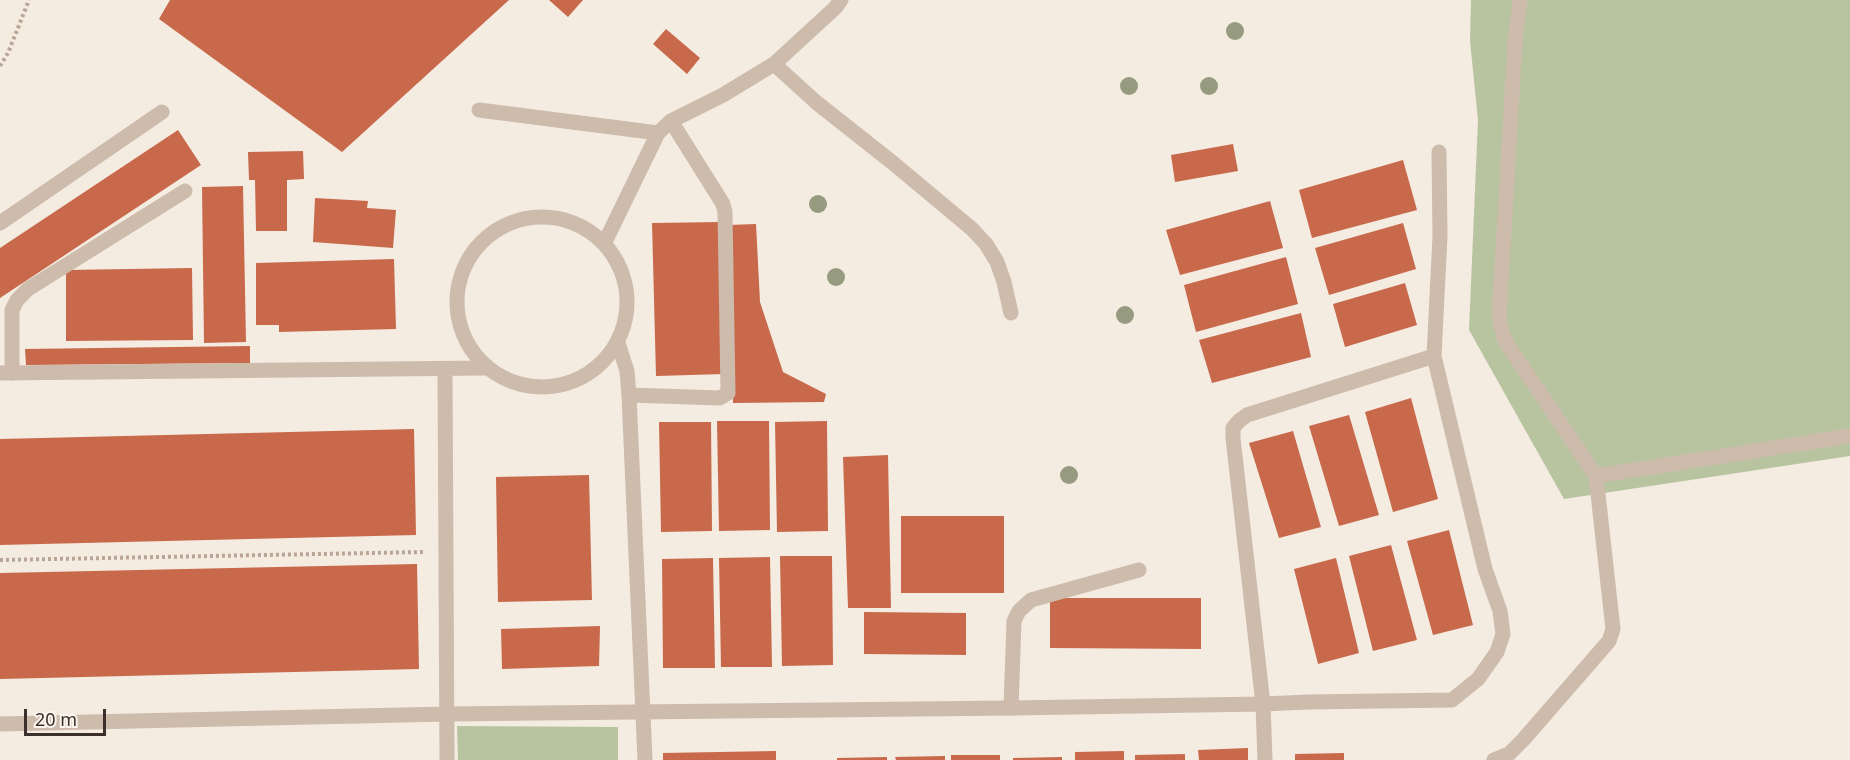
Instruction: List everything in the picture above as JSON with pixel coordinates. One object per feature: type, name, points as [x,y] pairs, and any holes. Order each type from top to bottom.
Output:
[{"type":"street","points":[[604,244],[658,133],[671,122],[723,95],[774,64],[836,8],[841,0]]},
{"type":"street","points":[[1494,760],[1509,754],[1609,641],[1613,629],[1596,476],[1504,340],[1499,318],[1515,42],[1520,0]]},
{"type":"street","points":[[774,64],[817,103],[972,229],[986,244],[997,262],[1011,313]]},
{"type":"street","points":[[479,110],[658,133]]},
{"type":"street","points":[[0,223],[162,112]]},
{"type":"street","points":[[629,395],[720,398],[728,393],[725,212],[723,204],[671,122]]},
{"type":"street","points":[[0,724],[447,714],[1011,708],[1452,700],[1478,679],[1497,652],[1503,634],[1500,611],[1485,569],[1434,356],[1440,236],[1439,152]]},
{"type":"street","points":[[185,191],[28,289],[17,300],[12,310],[6,373],[485,368]]},
{"type":"street","points":[[540,216],[570,220],[596,234],[616,257],[627,285],[628,314],[618,343],[600,366],[574,382],[542,386],[518,384],[485,368],[461,331],[456,304],[459,277],[471,253],[489,234],[513,221],[540,216]]},
{"type":"street","points":[[618,343],[627,370],[629,395],[645,760]]},
{"type":"street","points":[[1265,760],[1263,704],[1233,428],[1247,415],[1434,356]]},
{"type":"street","points":[[445,369],[447,760]]},
{"type":"street","points":[[1596,476],[1850,436]]},
{"type":"street","points":[[1011,708],[1014,621],[1019,611],[1031,600],[1139,570]]},
{"type":"path","points":[[0,66],[8,53],[29,0]]},
{"type":"path","points":[[0,560],[446,551]]},
{"type":"green space","points":[[1471,0],[1850,0],[1850,456],[1564,499],[1469,330],[1478,120],[1470,41]]},
{"type":"green space","points":[[457,726],[618,727],[618,760],[458,760]]},
{"type":"building","points":[[170,0],[509,0],[342,152],[159,19]]},
{"type":"building","points":[[549,0],[583,0],[568,17]]},
{"type":"building","points":[[666,29],[700,58],[687,74],[653,44]]},
{"type":"building","points":[[178,130],[201,165],[0,298],[0,248]]},
{"type":"building","points":[[1233,144],[1238,171],[1175,182],[1171,155]]},
{"type":"building","points":[[303,151],[304,179],[287,180],[287,231],[256,231],[255,180],[249,180],[248,152]]},
{"type":"building","points":[[1403,160],[1417,210],[1312,238],[1299,190]]},
{"type":"building","points":[[243,186],[246,342],[204,343],[202,187]]},
{"type":"building","points":[[315,198],[368,201],[367,208],[396,210],[393,248],[313,242]]},
{"type":"building","points":[[1270,201],[1283,248],[1180,275],[1166,230]]},
{"type":"building","points":[[721,222],[724,374],[656,376],[652,223]]},
{"type":"building","points":[[1403,223],[1416,269],[1329,295],[1315,248]]},
{"type":"building","points":[[756,224],[760,302],[783,372],[826,394],[824,402],[733,403],[729,225]]},
{"type":"building","points":[[1286,257],[1298,304],[1196,332],[1184,285]]},
{"type":"building","points":[[394,259],[396,329],[279,332],[279,325],[256,325],[256,263]]},
{"type":"building","points":[[192,268],[193,340],[66,341],[66,270]]},
{"type":"building","points":[[1405,283],[1417,325],[1345,347],[1333,304]]},
{"type":"building","points":[[1301,313],[1311,357],[1212,383],[1199,340]]},
{"type":"building","points":[[250,346],[250,363],[26,365],[25,349]]},
{"type":"building","points":[[1411,398],[1438,499],[1393,512],[1365,412]]},
{"type":"building","points":[[1349,415],[1379,515],[1339,526],[1309,426]]},
{"type":"building","points":[[717,421],[769,421],[770,530],[719,531]]},
{"type":"building","points":[[827,421],[828,531],[777,532],[775,422]]},
{"type":"building","points":[[659,422],[711,422],[712,531],[661,532]]},
{"type":"building","points":[[414,429],[416,535],[0,545],[0,439]]},
{"type":"building","points":[[1293,431],[1321,527],[1279,538],[1249,443]]},
{"type":"building","points":[[888,455],[891,608],[848,608],[843,457]]},
{"type":"building","points":[[589,475],[592,600],[498,602],[496,477]]},
{"type":"building","points":[[901,516],[1004,516],[1004,593],[901,593]]},
{"type":"building","points":[[1449,530],[1473,625],[1433,635],[1407,541]]},
{"type":"building","points":[[1391,545],[1417,640],[1373,651],[1349,556]]},
{"type":"building","points":[[780,556],[832,556],[833,665],[782,666]]},
{"type":"building","points":[[770,557],[772,667],[721,667],[719,558]]},
{"type":"building","points":[[713,558],[715,668],[663,668],[662,559]]},
{"type":"building","points":[[1336,558],[1359,653],[1318,664],[1294,569]]},
{"type":"building","points":[[417,564],[419,669],[0,679],[0,573]]},
{"type":"building","points":[[1050,598],[1201,598],[1201,649],[1050,648]]},
{"type":"building","points":[[864,612],[966,613],[966,655],[864,654]]},
{"type":"building","points":[[600,626],[599,666],[502,669],[501,629]]},
{"type":"building","points":[[1248,748],[1248,760],[1199,760],[1198,750]]},
{"type":"building","points":[[776,751],[776,760],[663,760],[663,753]]},
{"type":"building","points":[[1124,751],[1124,760],[1075,760],[1075,752]]},
{"type":"building","points":[[1344,753],[1344,760],[1295,760],[1295,754]]},
{"type":"building","points":[[1185,754],[1185,760],[1135,760],[1135,755]]},
{"type":"building","points":[[951,755],[1000,755],[1000,760],[951,760]]},
{"type":"building","points":[[945,756],[945,760],[896,760],[895,757]]},
{"type":"building","points":[[887,757],[887,760],[837,760],[837,758]]},
{"type":"building","points":[[1062,757],[1062,760],[1013,760],[1013,758]]}]
